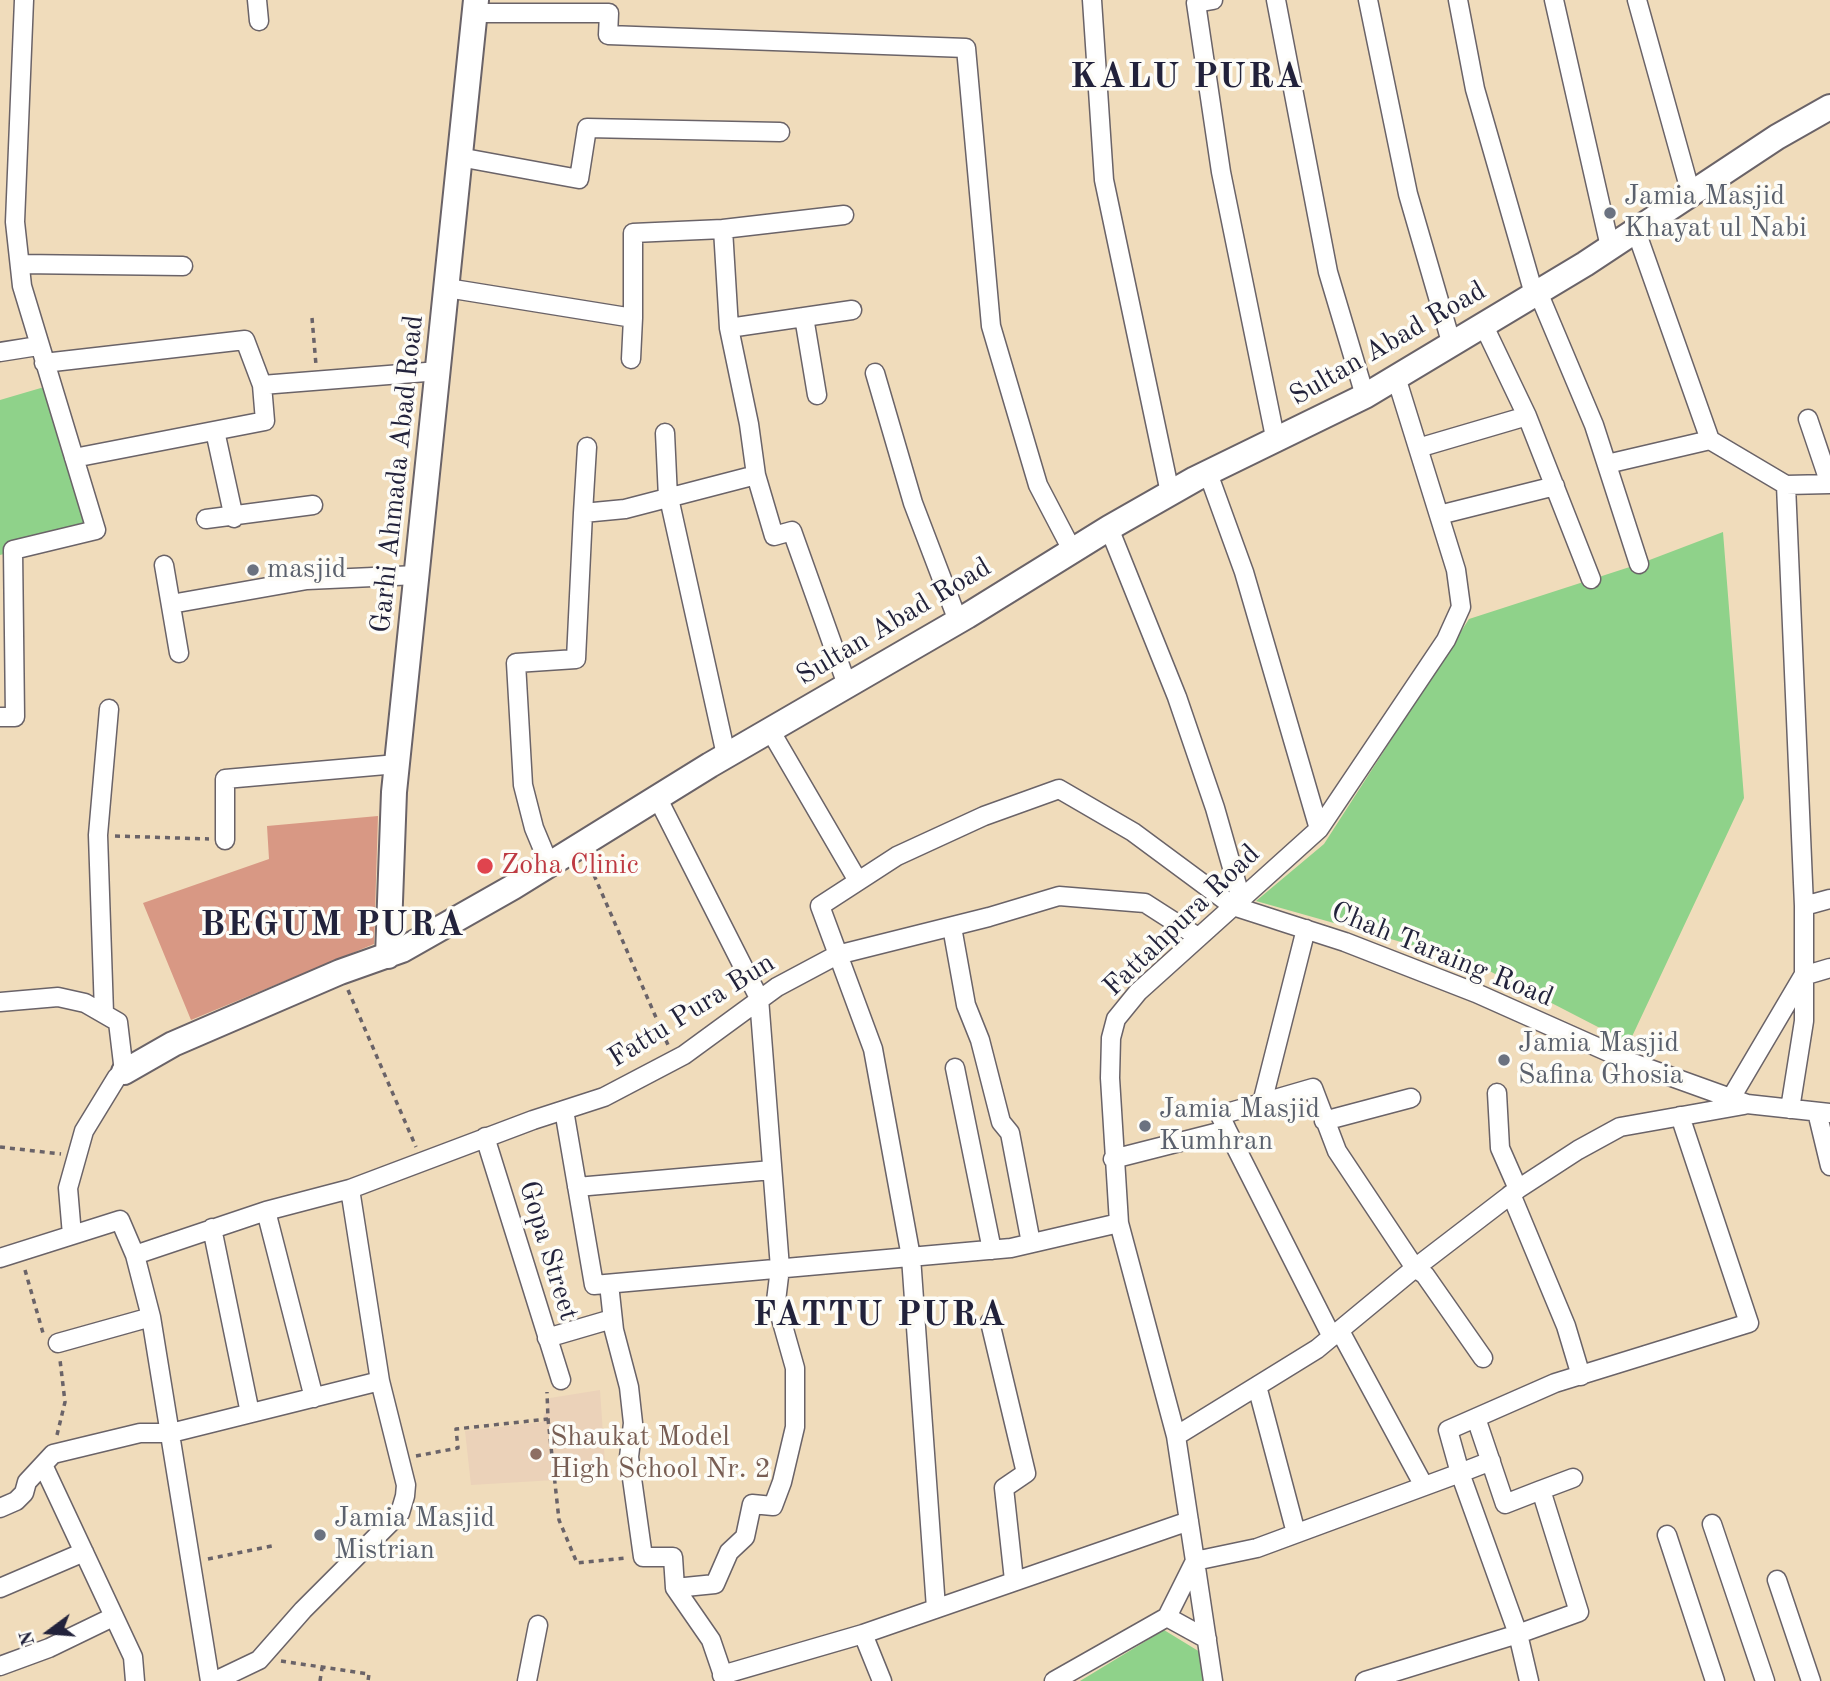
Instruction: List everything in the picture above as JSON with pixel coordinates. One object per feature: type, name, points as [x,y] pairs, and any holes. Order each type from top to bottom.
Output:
[{"type":"street","points":[[0,717],[15,717],[13,550],[96,530],[22,286],[15,222],[24,0]]},
{"type":"street","points":[[257,0],[259,21]]},
{"type":"street","points":[[1093,0],[1104,180],[1171,493]]},
{"type":"street","points":[[1213,0],[1196,3],[1221,172],[1276,442]]},
{"type":"street","points":[[1276,0],[1328,272],[1364,396]]},
{"type":"street","points":[[1368,0],[1408,194],[1451,342]]},
{"type":"street","points":[[1458,0],[1475,89],[1536,293],[1594,425],[1639,564]]},
{"type":"street","points":[[1554,0],[1610,247]]},
{"type":"street","points":[[1637,0],[1691,194]]},
{"type":"street","points":[[475,6],[611,7],[608,35],[966,48],[991,326],[1038,485],[1072,550]]},
{"type":"street","name":"Garhi Ahmada Abad Road","points":[[388,956],[397,764],[475,6]]},
{"type":"street","name":"Sultan Abad Road","points":[[124,1072],[173,1044],[340,972],[388,956],[549,864],[726,755],[958,621],[1109,528],[1208,473],[1276,442],[1364,396],[1636,231],[1830,107]]},
{"type":"street","points":[[459,157],[579,179],[587,128],[780,132]]},
{"type":"street","points":[[631,359],[633,233],[723,229],[844,215]]},
{"type":"street","points":[[723,229],[729,328],[749,424],[756,475],[774,536],[792,531],[847,685]]},
{"type":"street","points":[[1636,231],[1710,440],[1786,485],[1830,484],[1808,419]]},
{"type":"street","points":[[20,264],[183,266]]},
{"type":"street","points":[[447,288],[633,318]]},
{"type":"street","points":[[729,328],[852,310]]},
{"type":"street","points":[[804,317],[817,395]]},
{"type":"street","points":[[1483,324],[1527,416],[1591,579]]},
{"type":"street","points":[[0,352],[41,355],[245,340],[262,385],[265,421],[74,458]]},
{"type":"street","points":[[262,385],[439,371]]},
{"type":"street","points":[[875,373],[913,503],[958,621]]},
{"type":"street","name":"Fattahpura Road","points":[[1213,1681],[1176,1436],[1119,1223],[1113,1159],[1111,1038],[1116,1019],[1138,992],[1319,829],[1446,640],[1461,607],[1456,570],[1396,377]]},
{"type":"street","points":[[1418,448],[1527,416]]},
{"type":"street","points":[[215,431],[234,518]]},
{"type":"street","points":[[665,433],[668,498],[726,755]]},
{"type":"street","points":[[1607,464],[1710,440]]},
{"type":"street","points":[[549,864],[534,828],[523,786],[516,663],[576,659],[587,447]]},
{"type":"street","points":[[1208,473],[1244,572],[1319,829]]},
{"type":"street","points":[[583,513],[625,509],[756,475]]},
{"type":"street","points":[[1786,485],[1804,906],[1804,1021],[1790,1109]]},
{"type":"street","points":[[1439,515],[1555,486]]},
{"type":"street","points":[[206,519],[234,518],[313,505]]},
{"type":"street","points":[[1109,528],[1181,709],[1215,808],[1237,903]]},
{"type":"street","points":[[164,565],[179,653]]},
{"type":"street","points":[[171,604],[307,580],[417,575]]},
{"type":"street","points":[[104,1013],[98,835],[109,709]]},
{"type":"street","points":[[770,730],[859,881],[820,906],[873,1049],[911,1257],[936,1608]]},
{"type":"street","points":[[225,840],[225,779],[397,764]]},
{"type":"street","name":"Chah Taraing Road","points":[[859,881],[897,856],[984,816],[1059,789],[1133,832],[1237,903],[1476,993],[1633,1063],[1739,1101],[1824,1113]]},
{"type":"street","points":[[657,797],[759,998],[780,1268],[776,1301],[794,1368],[794,1427],[782,1482],[773,1506],[752,1504],[745,1537],[729,1552],[715,1584],[675,1588]]},
{"type":"street","name":"Fattu Pura Bun","points":[[135,1255],[266,1211],[350,1189],[485,1137],[604,1097],[675,1059],[759,998],[837,955],[1059,896],[1144,903],[1198,937]]},
{"type":"street","points":[[1804,906],[1830,899]]},
{"type":"street","points":[[951,926],[967,1005],[980,1040],[1001,1122],[1010,1133],[1031,1243]]},
{"type":"street","points":[[1262,1103],[1306,929]]},
{"type":"street","points":[[1176,1436],[1336,1334],[1415,1268],[1515,1191],[1620,1127],[1739,1101],[1802,976],[1830,968]]},
{"type":"street","points":[[0,1002],[58,997],[85,1003],[118,1022],[124,1072],[117,1077],[84,1131],[68,1188],[72,1235]]},
{"type":"street","points":[[955,1068],[992,1250]]},
{"type":"street","points":[[1424,1486],[1336,1334],[1220,1115],[1313,1088],[1337,1151],[1415,1268],[1426,1275],[1483,1358]]},
{"type":"street","points":[[1497,1093],[1500,1149],[1566,1326],[1581,1376]]},
{"type":"street","points":[[1324,1121],[1411,1098]]},
{"type":"street","points":[[564,1110],[594,1285],[992,1250],[1119,1223]]},
{"type":"street","points":[[1824,1113],[1830,1166]]},
{"type":"street","points":[[1529,1681],[1517,1634],[1460,1473],[1448,1430],[1555,1383],[1749,1323],[1680,1116]]},
{"type":"street","points":[[1113,1159],[1227,1130]]},
{"type":"street","name":"Gopa Street","points":[[485,1137],[561,1380]]},
{"type":"street","points":[[578,1187],[772,1170]]},
{"type":"street","points":[[0,1258],[120,1220],[135,1255],[151,1317],[212,1681],[259,1660],[303,1610],[400,1513],[406,1485],[380,1381],[350,1189]]},
{"type":"street","points":[[266,1211],[314,1398]]},
{"type":"street","points":[[212,1228],[250,1413]]},
{"type":"street","points":[[609,1283],[612,1319],[629,1387],[634,1423],[629,1457],[643,1557],[673,1558],[675,1588],[711,1640],[723,1678],[863,1634],[1189,1521]]},
{"type":"street","points":[[58,1343],[151,1317]]},
{"type":"street","points":[[547,1338],[612,1319]]},
{"type":"street","points":[[990,1322],[1026,1474],[1004,1488],[1014,1580]]},
{"type":"street","points":[[0,1508],[16,1501],[24,1493],[27,1482],[44,1467],[52,1454],[140,1433],[171,1433],[380,1381]]},
{"type":"street","points":[[1256,1386],[1296,1533]]},
{"type":"street","points":[[1476,1418],[1505,1504],[1573,1478]]},
{"type":"street","points":[[1054,1681],[1167,1617],[1195,1561],[1257,1548],[1491,1461]]},
{"type":"street","points":[[44,1467],[133,1657],[135,1681]]},
{"type":"street","points":[[1365,1681],[1579,1612],[1541,1490]]},
{"type":"street","points":[[1712,1524],[1765,1681]]},
{"type":"street","points":[[1667,1535],[1715,1681]]},
{"type":"street","points":[[0,1588],[84,1552]]},
{"type":"street","points":[[1777,1580],[1811,1681]]},
{"type":"street","points":[[0,1666],[49,1648],[113,1617]]},
{"type":"street","points":[[1167,1617],[1207,1639]]},
{"type":"street","points":[[527,1681],[538,1625]]},
{"type":"street","points":[[863,1634],[882,1681]]},
{"type":"path","points":[[312,317],[317,381]]},
{"type":"path","points":[[98,835],[225,840]]},
{"type":"path","points":[[581,845],[675,1059]]},
{"type":"path","points":[[340,972],[422,1160]]},
{"type":"path","points":[[0,1147],[77,1156]]},
{"type":"path","points":[[561,1380],[547,1383],[548,1419],[559,1520],[577,1563],[643,1557]]},
{"type":"path","points":[[400,1459],[458,1448],[456,1429],[548,1419]]},
{"type":"path","points":[[192,1563],[272,1546]]},
{"type":"path","points":[[259,1660],[260,1668],[274,1660],[369,1674],[368,1681]]},
{"type":"path","points":[[320,1681],[322,1668]]},
{"type":"shaded area","name":"Shaukat Model High School Nr. 2","points":[[600,1390],[606,1477],[471,1485],[465,1431],[542,1422],[550,1398]]},
{"type":"green space","points":[[51,385],[96,530],[0,555],[0,400]]},
{"type":"green space","points":[[1723,532],[1744,798],[1629,1043],[1472,962],[1256,901],[1324,844],[1469,619],[1639,564]]},
{"type":"green space","points":[[1164,1630],[1200,1652],[1205,1681],[1080,1681]]},
{"type":"building","points":[[378,816],[374,944],[191,1020],[143,903],[269,859],[267,826]]},
{"type":"place","name":"Jamia Masjid Khayat ul Nabi","points":[[1610,213]]},
{"type":"place","name":"masjid","points":[[253,570]]},
{"type":"place","name":"Zoha Clinic","points":[[485,866]]},
{"type":"place","name":"Jamia Masjid Safina Ghosia","points":[[1504,1060]]},
{"type":"place","name":"Jamia Masjid Kumhran","points":[[1145,1126]]},
{"type":"place","name":"Shaukat Model High School Nr. 2","points":[[536,1454]]},
{"type":"place","name":"Jamia Masjid Mistrian","points":[[320,1535]]},
{"type":"district","name":"KALU PURA","points":[[1187,78]]},
{"type":"district","name":"BEGUM PURA","points":[[333,926]]},
{"type":"district","name":"FATTU PURA","points":[[880,1316]]}]
